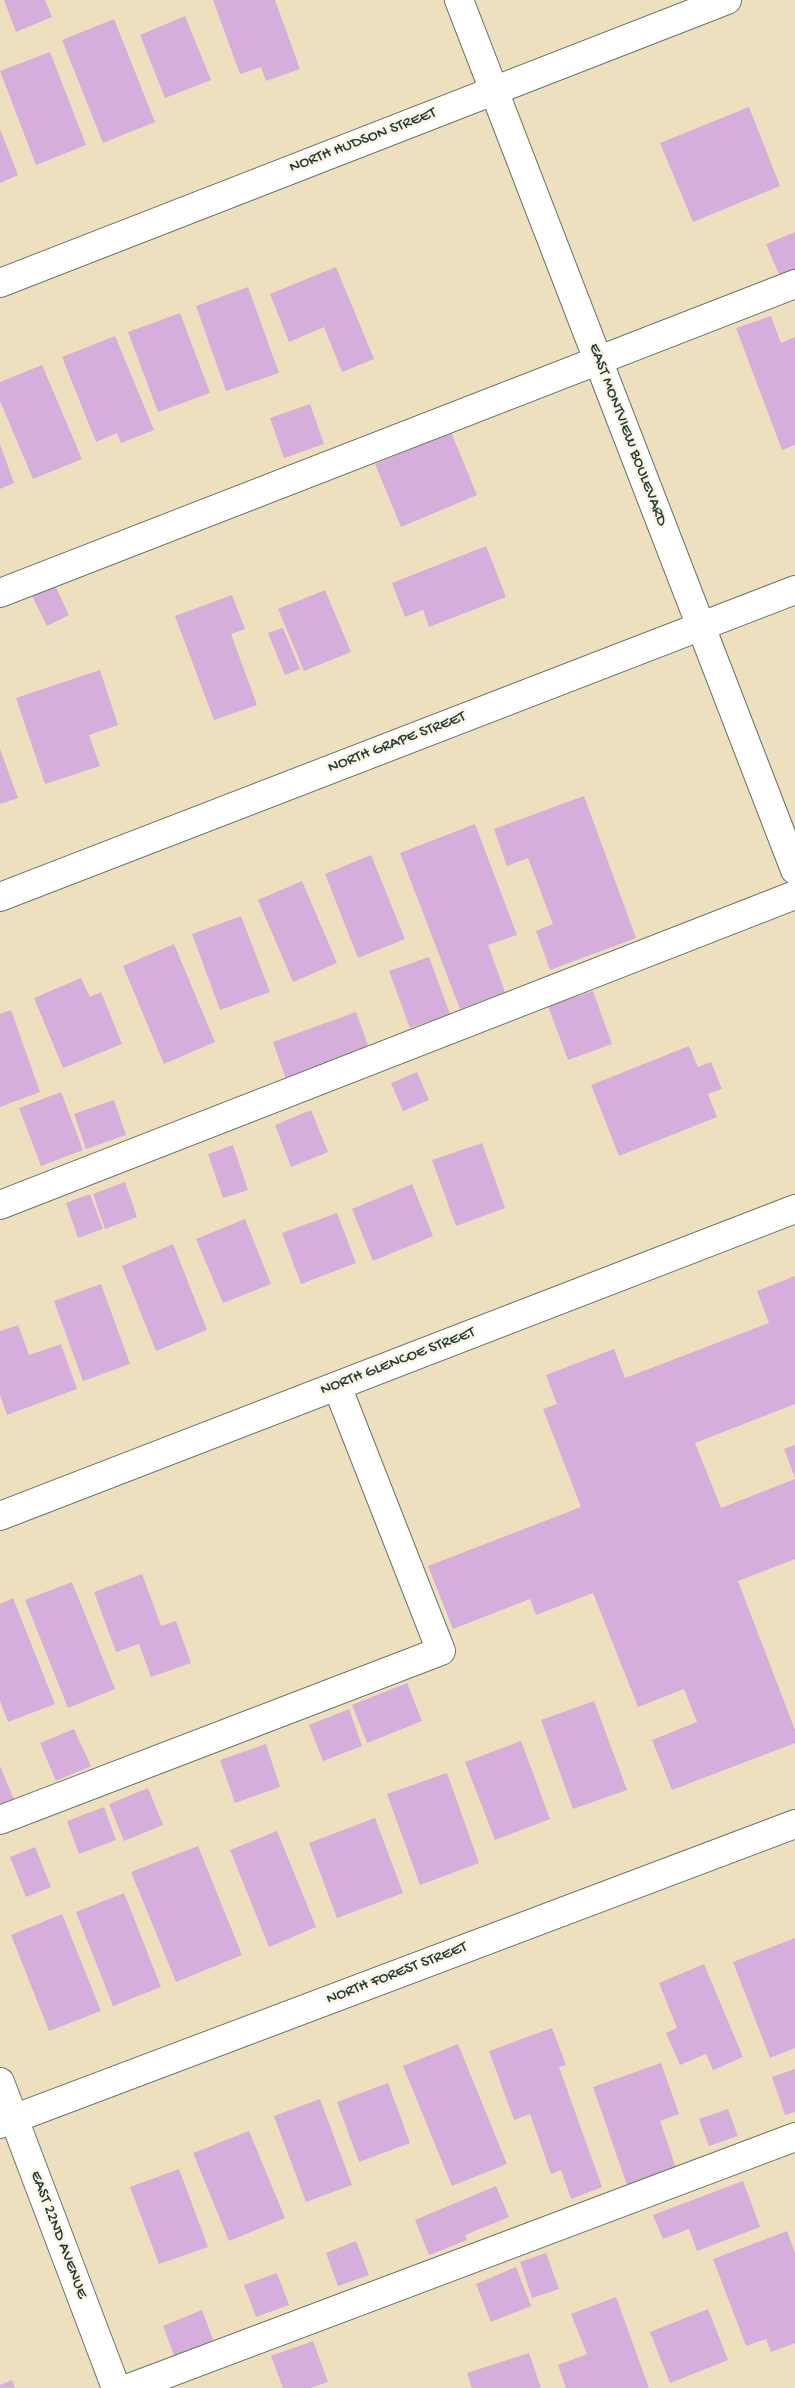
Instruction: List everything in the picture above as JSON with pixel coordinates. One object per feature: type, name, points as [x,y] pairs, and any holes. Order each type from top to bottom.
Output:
[{"type":"street","name":"EAST MONTVIEW BOULEVARD","points":[[459,0],[795,870]]},
{"type":"street","name":"NORTH HUDSON STREET","points":[[0,283],[727,0]]},
{"type":"street","points":[[0,593],[795,284]]},
{"type":"street","name":"NORTH GRAPE STREET","points":[[0,897],[795,590]]},
{"type":"street","points":[[0,1204],[795,895]]},
{"type":"street","name":"NORTH GLENCOE STREET","points":[[0,1516],[795,1208]]},
{"type":"street","points":[[0,1820],[441,1651],[337,1386]]},
{"type":"street","name":"NORTH FOREST STREET","points":[[7,2122],[795,1824]]},
{"type":"street","name":"EAST 22ND AVENUE","points":[[0,2082],[7,2122],[116,2388]]},
{"type":"street","points":[[129,2388],[795,2137]]},
{"type":"building","points":[[4,0],[45,0],[52,17],[16,32]]},
{"type":"building","points":[[213,0],[275,0],[300,69],[266,81],[261,67],[240,74]]},
{"type":"building","points":[[185,16],[211,80],[165,98],[140,35]]},
{"type":"building","points":[[114,19],[155,122],[103,143],[62,40]]},
{"type":"building","points":[[50,52],[86,145],[36,165],[0,71]]},
{"type":"building","points":[[749,107],[780,186],[693,222],[660,143]]},
{"type":"building","points":[[0,129],[18,175],[0,183]]},
{"type":"building","points":[[795,232],[795,274],[781,279],[766,244]]},
{"type":"building","points":[[336,267],[374,359],[342,372],[324,327],[289,342],[270,294]]},
{"type":"building","points":[[248,287],[279,373],[226,391],[196,306]]},
{"type":"building","points":[[180,313],[210,393],[158,412],[128,332]]},
{"type":"building","points":[[771,316],[781,343],[795,337],[795,445],[782,450],[736,328]]},
{"type":"building","points":[[115,336],[154,430],[121,443],[117,433],[96,442],[62,357]]},
{"type":"building","points":[[42,365],[82,459],[33,479],[0,401],[0,382]]},
{"type":"building","points":[[310,404],[324,444],[284,458],[270,418]]},
{"type":"building","points":[[451,432],[477,495],[401,527],[375,464]]},
{"type":"building","points":[[0,444],[14,483],[0,489]]},
{"type":"building","points":[[486,546],[506,597],[429,627],[423,610],[405,617],[392,583]]},
{"type":"building","points":[[54,583],[69,615],[47,626],[31,594]]},
{"type":"building","points":[[325,590],[351,652],[304,671],[278,609]]},
{"type":"building","points":[[232,595],[245,629],[231,634],[257,705],[214,720],[175,616]]},
{"type":"building","points":[[283,628],[300,669],[285,675],[268,633]]},
{"type":"building","points":[[100,670],[118,725],[89,735],[100,766],[45,784],[16,698]]},
{"type":"building","points":[[0,749],[18,798],[0,804]]},
{"type":"building","points":[[584,796],[636,938],[550,970],[536,931],[553,924],[528,858],[507,866],[494,829]]},
{"type":"building","points":[[475,824],[517,935],[488,945],[505,992],[460,1009],[400,853]]},
{"type":"building","points":[[371,855],[405,939],[358,958],[325,874]]},
{"type":"building","points":[[302,881],[337,963],[293,982],[258,900]]},
{"type":"building","points":[[241,916],[270,992],[220,1010],[192,934]]},
{"type":"building","points":[[174,944],[215,1042],[164,1064],[123,966]]},
{"type":"building","points":[[429,957],[450,1014],[410,1028],[389,971]]},
{"type":"building","points":[[81,978],[90,997],[101,992],[122,1044],[63,1068],[34,998]]},
{"type":"building","points":[[593,991],[612,1044],[568,1060],[548,1006]]},
{"type":"building","points":[[11,1010],[40,1092],[0,1107],[0,1014]]},
{"type":"building","points":[[356,1012],[370,1051],[286,1079],[273,1042]]},
{"type":"building","points":[[689,1046],[698,1067],[711,1062],[722,1089],[708,1094],[717,1117],[619,1156],[591,1085]]},
{"type":"building","points":[[417,1072],[429,1100],[403,1111],[391,1083]]},
{"type":"building","points":[[61,1092],[83,1150],[41,1166],[19,1108]]},
{"type":"building","points":[[114,1100],[126,1135],[86,1149],[74,1114]]},
{"type":"building","points":[[311,1110],[328,1152],[291,1167],[275,1125]]},
{"type":"building","points":[[482,1143],[505,1208],[456,1226],[432,1160]]},
{"type":"building","points":[[233,1145],[248,1190],[223,1198],[208,1154]]},
{"type":"building","points":[[125,1182],[137,1217],[105,1229],[93,1194]]},
{"type":"building","points":[[412,1184],[433,1236],[373,1261],[352,1209]]},
{"type":"building","points":[[90,1194],[103,1229],[78,1238],[66,1203]]},
{"type":"building","points":[[337,1213],[356,1263],[301,1284],[282,1233]]},
{"type":"building","points":[[245,1219],[271,1284],[223,1303],[196,1239]]},
{"type":"building","points":[[173,1244],[207,1330],[156,1351],[122,1266]]},
{"type":"building","points":[[795,1276],[795,1404],[695,1443],[721,1508],[795,1479],[795,1559],[738,1581],[795,1730],[795,1743],[672,1790],[652,1740],[697,1722],[684,1689],[638,1707],[593,1593],[536,1615],[530,1599],[453,1629],[428,1566],[581,1507],[543,1409],[557,1404],[546,1375],[614,1349],[625,1378],[769,1323],[757,1291]]},
{"type":"building","points":[[101,1284],[130,1364],[83,1381],[54,1301]]},
{"type":"building","points":[[18,1325],[29,1355],[61,1344],[77,1389],[7,1415],[0,1395],[0,1331]]},
{"type":"building","points":[[795,1445],[795,1478],[784,1449]]},
{"type":"building","points":[[142,1574],[161,1626],[176,1621],[191,1663],[151,1677],[139,1644],[116,1652],[94,1592]]},
{"type":"building","points":[[72,1582],[115,1689],[68,1708],[25,1600]]},
{"type":"building","points":[[13,1598],[55,1704],[8,1722],[0,1701],[0,1604]]},
{"type":"building","points":[[407,1683],[422,1721],[367,1743],[352,1705]]},
{"type":"building","points":[[594,1701],[627,1790],[573,1809],[541,1720]]},
{"type":"building","points":[[349,1709],[362,1746],[323,1761],[309,1725]]},
{"type":"building","points":[[74,1729],[91,1766],[56,1781],[40,1743]]},
{"type":"building","points":[[521,1741],[550,1819],[495,1840],[465,1762]]},
{"type":"building","points":[[266,1744],[280,1787],[235,1803],[220,1760]]},
{"type":"building","points":[[0,1766],[16,1804],[0,1810]]},
{"type":"building","points":[[447,1773],[479,1863],[420,1885],[387,1794]]},
{"type":"building","points":[[148,1788],[163,1825],[124,1841],[109,1804]]},
{"type":"building","points":[[104,1807],[116,1840],[79,1854],[67,1821]]},
{"type":"building","points":[[375,1818],[403,1893],[337,1918],[309,1843]]},
{"type":"building","points":[[277,1831],[316,1927],[269,1947],[230,1850]]},
{"type":"building","points":[[198,1846],[242,1955],[176,1982],[131,1872]]},
{"type":"building","points":[[35,1847],[51,1887],[26,1897],[10,1857]]},
{"type":"building","points":[[124,1893],[161,1987],[113,2006],[76,1912]]},
{"type":"building","points":[[62,1914],[101,2011],[49,2031],[11,1935]]},
{"type":"building","points":[[795,1938],[795,2048],[770,2058],[733,1962]]},
{"type":"building","points":[[704,1964],[743,2057],[713,2070],[706,2054],[680,2065],[666,2033],[677,2028],[659,1983]]},
{"type":"building","points":[[552,2028],[566,2065],[559,2067],[602,2187],[571,2199],[561,2170],[551,2174],[530,2114],[514,2120],[489,2051]]},
{"type":"building","points":[[458,2044],[507,2164],[452,2186],[403,2066]]},
{"type":"building","points":[[661,2063],[679,2114],[660,2121],[677,2171],[628,2188],[593,2087]]},
{"type":"building","points":[[795,2069],[795,2112],[785,2115],[772,2077]]},
{"type":"building","points":[[388,2083],[410,2143],[359,2162],[337,2102]]},
{"type":"building","points":[[320,2099],[352,2185],[306,2202],[274,2116]]},
{"type":"building","points":[[728,2109],[738,2136],[709,2146],[699,2119]]},
{"type":"building","points":[[249,2131],[285,2218],[229,2241],[193,2153]]},
{"type":"building","points":[[179,2169],[208,2247],[159,2264],[130,2187]]},
{"type":"building","points":[[743,2181],[760,2227],[697,2251],[689,2229],[663,2239],[653,2215]]},
{"type":"building","points":[[496,2186],[509,2217],[465,2235],[467,2240],[429,2255],[415,2220]]},
{"type":"building","points":[[787,2231],[795,2253],[795,2343],[771,2352],[766,2339],[746,2346],[713,2259]]},
{"type":"building","points":[[356,2241],[369,2275],[338,2286],[326,2253]]},
{"type":"building","points":[[546,2253],[559,2289],[532,2298],[520,2262]]},
{"type":"building","points":[[516,2267],[531,2306],[491,2322],[476,2284]]},
{"type":"building","points":[[277,2273],[289,2305],[256,2317],[244,2285]]},
{"type":"building","points":[[616,2297],[649,2388],[566,2388],[558,2365],[587,2354],[571,2314]]},
{"type":"building","points":[[708,2309],[728,2360],[670,2383],[650,2332]]},
{"type":"building","points":[[202,2310],[214,2342],[175,2358],[163,2326]]},
{"type":"building","points":[[313,2341],[328,2382],[310,2388],[283,2388],[271,2356]]},
{"type":"building","points":[[529,2353],[541,2388],[472,2388],[467,2373]]},
{"type":"building","points":[[12,2380],[15,2388],[0,2388],[0,2385]]}]
